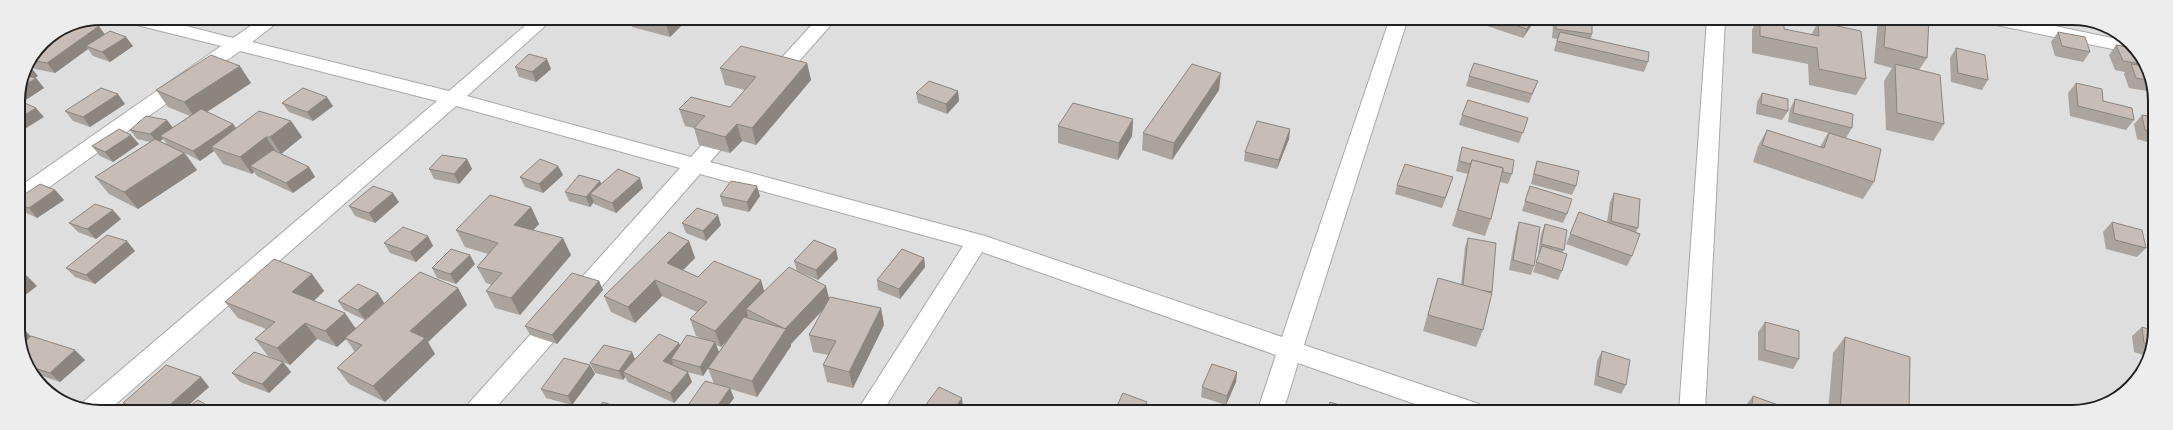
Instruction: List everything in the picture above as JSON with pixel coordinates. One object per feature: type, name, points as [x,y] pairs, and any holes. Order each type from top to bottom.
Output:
[{"type":"street","points":[[159,25],[453,99],[977,242],[1450,405]]},
{"type":"street","points":[[25,194],[264,25]]},
{"type":"street","points":[[98,405],[537,25]]},
{"type":"street","points":[[758,95],[822,25]]},
{"type":"street","points":[[1272,405],[1398,25]]},
{"type":"street","points":[[1692,405],[1716,25]]},
{"type":"street","points":[[2024,25],[2126,47]]},
{"type":"street","points":[[483,405],[742,113]]},
{"type":"street","points":[[874,405],[977,242]]},
{"type":"shaded area","points":[[86,26],[2082,26],[2106,33],[2126,47],[2140,67],[2147,86],[2147,339],[2140,363],[2122,386],[2110,395],[2096,401],[2087,404],[2072,405],[86,404],[67,397],[44,379],[35,367],[26,344],[25,101],[26,86],[31,72],[35,63],[47,47],[67,33]]},
{"type":"building","points":[[1515,25],[1529,25],[1527,29]]},
{"type":"building","points":[[1556,25],[1592,25],[1592,34],[1556,29]]},
{"type":"building","points":[[1760,25],[1784,25],[1784,29],[1819,36],[1818,25],[1832,25],[1861,31],[1866,79],[1819,69],[1817,48],[1760,36]]},
{"type":"building","points":[[1886,25],[1929,25],[1927,58],[1884,47]]},
{"type":"building","points":[[86,26],[99,26],[47,63],[36,61],[47,47],[59,38],[67,33]]},
{"type":"building","points":[[110,31],[126,37],[102,52],[86,46]]},
{"type":"building","points":[[1560,32],[1649,52],[1648,62],[1557,41]]},
{"type":"building","points":[[2058,32],[2085,37],[2090,52],[2062,46]]},
{"type":"building","points":[[2116,45],[2126,47],[2138,63],[2123,61]]},
{"type":"building","points":[[741,46],[807,63],[752,128],[737,124],[725,137],[694,128],[705,116],[679,109],[691,97],[730,107],[756,77],[720,68]]},
{"type":"building","points":[[1956,48],[1985,55],[1988,80],[1958,73]]},
{"type":"building","points":[[529,54],[547,59],[532,72],[515,67]]},
{"type":"building","points":[[211,55],[240,66],[184,102],[156,90]]},
{"type":"building","points":[[1474,63],[1538,81],[1532,94],[1469,76]]},
{"type":"building","points":[[1192,64],[1221,73],[1174,143],[1143,133]]},
{"type":"building","points":[[1895,64],[1940,75],[1944,124],[1897,113]]},
{"type":"building","points":[[2131,64],[2139,65],[2145,80],[2136,78]]},
{"type":"building","points":[[29,76],[36,78],[27,84]]},
{"type":"building","points":[[929,81],[958,91],[946,104],[916,93]]},
{"type":"building","points":[[2076,83],[2102,89],[2103,101],[2132,108],[2134,120],[2078,106]]},
{"type":"building","points":[[101,88],[118,94],[83,117],[65,111]]},
{"type":"building","points":[[303,88],[327,97],[307,112],[282,103]]},
{"type":"building","points":[[1762,93],[1788,99],[1788,111],[1761,104]]},
{"type":"building","points":[[1795,99],[1853,114],[1852,128],[1793,113]]},
{"type":"building","points":[[1468,100],[1528,118],[1523,133],[1462,115]]},
{"type":"building","points":[[25,103],[36,108],[25,115]]},
{"type":"building","points":[[1073,103],[1133,119],[1119,143],[1058,126]]},
{"type":"building","points":[[201,109],[233,124],[193,151],[160,136]]},
{"type":"building","points":[[259,111],[291,121],[270,137],[266,137],[240,157],[211,147]]},
{"type":"building","points":[[2142,115],[2148,116],[2148,131],[2145,130]]},
{"type":"building","points":[[146,116],[167,120],[150,134],[130,130]]},
{"type":"building","points":[[1257,121],[1290,129],[1279,160],[1245,152]]},
{"type":"building","points":[[119,129],[131,135],[105,152],[92,146]]},
{"type":"building","points":[[1767,130],[1824,148],[1829,133],[1881,149],[1874,182],[1762,145]]},
{"type":"building","points":[[155,139],[184,153],[124,192],[95,177]]},
{"type":"building","points":[[1462,147],[1514,160],[1512,174],[1503,172],[1503,168],[1472,160],[1471,164],[1459,161]]},
{"type":"building","points":[[273,150],[309,167],[286,183],[250,166]]},
{"type":"building","points":[[442,155],[467,159],[454,174],[429,169]]},
{"type":"building","points":[[540,159],[558,166],[539,184],[520,177]]},
{"type":"building","points":[[1472,160],[1503,168],[1491,219],[1458,210]]},
{"type":"building","points":[[1537,161],[1579,171],[1576,186],[1534,174]]},
{"type":"building","points":[[1405,164],[1453,177],[1445,198],[1397,185]]},
{"type":"building","points":[[618,169],[640,178],[612,203],[590,194]]},
{"type":"building","points":[[579,175],[600,181],[586,197],[565,192]]},
{"type":"building","points":[[731,181],[757,186],[747,202],[720,196]]},
{"type":"building","points":[[40,184],[55,190],[29,208],[25,206],[25,194]]},
{"type":"building","points":[[373,186],[393,193],[369,213],[349,206]]},
{"type":"building","points":[[1530,186],[1572,199],[1567,214],[1525,201]]},
{"type":"building","points":[[1614,193],[1640,199],[1638,228],[1611,221]]},
{"type":"building","points":[[490,195],[531,207],[514,225],[563,238],[511,298],[486,291],[502,273],[477,267],[498,243],[456,230]]},
{"type":"building","points":[[95,204],[113,210],[87,229],[69,223]]},
{"type":"building","points":[[697,208],[718,215],[703,231],[682,223]]},
{"type":"building","points":[[1579,212],[1640,234],[1632,256],[1570,234]]},
{"type":"building","points":[[1519,222],[1540,227],[1534,266],[1513,260]]},
{"type":"building","points":[[2112,222],[2142,230],[2146,248],[2115,240]]},
{"type":"building","points":[[1545,224],[1567,230],[1564,250],[1541,244]]},
{"type":"building","points":[[403,227],[428,236],[410,252],[384,243]]},
{"type":"building","points":[[669,232],[689,241],[667,263],[698,277],[714,261],[761,280],[715,331],[690,319],[707,302],[655,280],[628,307],[604,296]]},
{"type":"building","points":[[107,235],[127,241],[86,275],[66,268]]},
{"type":"building","points":[[1468,238],[1496,243],[1492,292],[1478,290],[1463,285]]},
{"type":"building","points":[[814,240],[836,249],[816,270],[794,261]]},
{"type":"building","points":[[1542,246],[1567,254],[1562,271],[1536,262]]},
{"type":"building","points":[[451,249],[470,255],[450,274],[432,268]]},
{"type":"building","points":[[902,249],[924,258],[899,289],[877,280]]},
{"type":"building","points":[[274,259],[312,274],[292,292],[345,313],[325,331],[305,323],[277,348],[255,339],[275,322],[225,302]]},
{"type":"building","points":[[789,267],[826,286],[785,329],[746,309]]},
{"type":"building","points":[[420,272],[458,288],[410,331],[425,338],[373,386],[337,368],[362,345],[345,338]]},
{"type":"building","points":[[572,273],[599,281],[552,335],[525,326]]},
{"type":"building","points":[[1438,278],[1492,293],[1483,330],[1428,315]]},
{"type":"building","points":[[358,284],[378,293],[358,310],[338,301]]},
{"type":"building","points":[[830,297],[881,308],[849,372],[823,365],[836,341],[809,335]]},
{"type":"building","points":[[744,317],[786,329],[752,381],[708,368]]},
{"type":"building","points":[[1765,322],[1799,331],[1799,359],[1765,350]]},
{"type":"building","points":[[2142,327],[2148,329],[2146,343],[2144,343]]},
{"type":"building","points":[[659,334],[679,343],[663,361],[688,372],[670,393],[623,372]]},
{"type":"building","points":[[687,335],[715,342],[700,367],[671,359]]},
{"type":"building","points":[[31,336],[75,350],[50,373],[36,368],[26,341]]},
{"type":"building","points":[[1845,337],[1910,357],[1909,405],[1840,405]]},
{"type":"building","points":[[604,345],[632,352],[619,371],[590,363]]},
{"type":"building","points":[[1602,351],[1630,360],[1626,385],[1598,376]]},
{"type":"building","points":[[254,352],[283,362],[262,384],[232,373]]},
{"type":"building","points":[[564,358],[590,365],[568,396],[541,389]]},
{"type":"building","points":[[1212,364],[1237,372],[1227,396],[1202,387]]},
{"type":"building","points":[[166,365],[201,377],[170,405],[128,405],[123,403]]},
{"type":"building","points":[[705,381],[730,388],[718,405],[688,405]]},
{"type":"building","points":[[939,387],[962,398],[957,405],[926,405]]},
{"type":"building","points":[[1123,393],[1147,402],[1146,405],[1117,405]]},
{"type":"building","points":[[1753,396],[1778,405],[1752,405]]},
{"type":"building","points":[[198,400],[207,405],[191,405]]},
{"type":"building","points":[[603,402],[611,405],[600,405]]},
{"type":"building","points":[[1330,402],[1339,405],[1329,405]]}]
